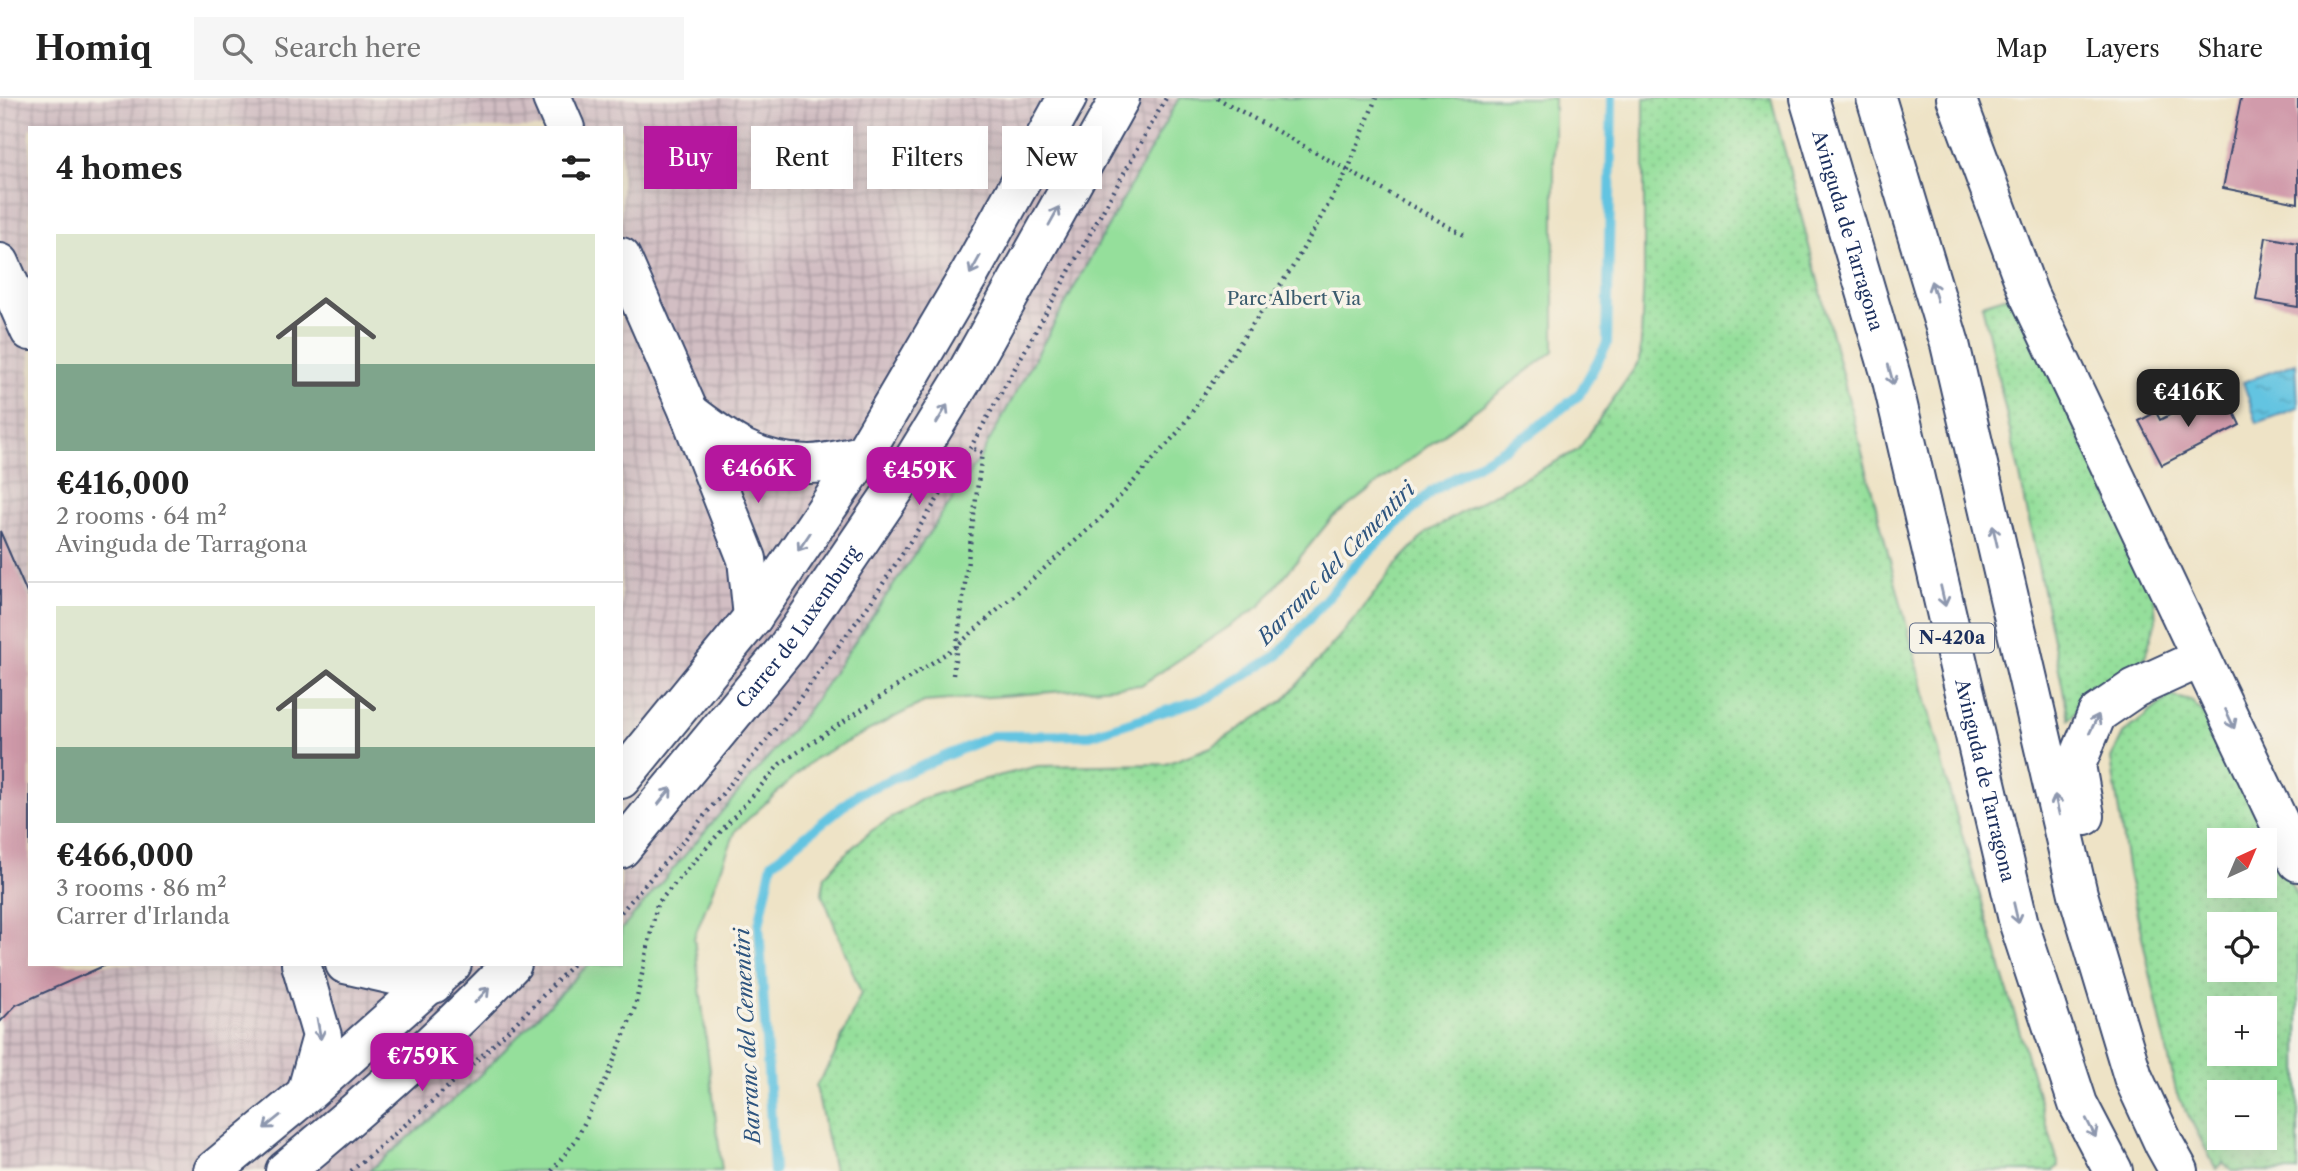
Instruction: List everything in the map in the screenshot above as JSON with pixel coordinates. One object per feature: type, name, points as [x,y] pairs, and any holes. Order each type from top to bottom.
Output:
[{"type":"street","points":[[552,98],[564,126]]},
{"type":"street","points":[[623,777],[753,617],[863,455],[970,274],[1067,98]]},
{"type":"street","name":"Carrer de Luxemburg","points":[[623,847],[786,649],[901,480],[963,379],[1120,98]]},
{"type":"street","name":"Avinguda de Tarragona","points":[[1808,98],[1892,376],[2018,924],[2078,1104],[2113,1171]]},
{"type":"street","name":"N-420a","points":[[1876,98],[1950,344],[2078,894],[2133,1077],[2179,1171]]},
{"type":"street","points":[[1956,98],[2029,295],[2298,862]]},
{"type":"street","points":[[623,262],[689,412],[747,559],[753,617]]},
{"type":"street","points":[[0,263],[28,326]]},
{"type":"street","points":[[689,412],[726,440],[769,461],[811,464],[863,455]]},
{"type":"street","points":[[2133,1077],[2076,765],[2097,714],[2136,688],[2201,658]]},
{"type":"street","points":[[302,966],[322,1036],[306,1094]]},
{"type":"street","points":[[365,966],[443,974]]},
{"type":"street","points":[[285,1171],[336,1130],[461,1017],[510,966]]},
{"type":"street","points":[[213,1171],[443,974]]},
{"type":"path","points":[[1217,98],[1466,236]]},
{"type":"path","points":[[552,1171],[576,1140],[609,1073],[635,1007],[657,904],[780,764],[957,646],[1100,519],[1178,432],[1292,268],[1348,170],[1376,98]]},
{"type":"path","points":[[933,428],[982,453],[953,675]]},
{"type":"path","points":[[351,1171],[422,1112],[534,1006],[571,966]]},
{"type":"shaded area","points":[[0,98],[1179,98],[977,463],[806,713],[623,928],[623,126],[28,126],[28,966],[587,966],[465,1090],[369,1171],[0,1171]]},
{"type":"green space","name":"Parc Albert Via","points":[[1179,98],[1554,98],[1554,351],[1331,519],[1260,606],[1141,685],[924,702],[815,758],[736,830],[694,938],[722,1171],[369,1171],[465,1090],[587,966],[623,966],[623,928],[806,713],[977,463]]},
{"type":"green space","points":[[1644,98],[1771,98],[1949,790],[2059,1166],[2052,1171],[834,1171],[816,1086],[833,1058],[861,993],[822,893],[825,876],[871,831],[922,799],[974,782],[1038,766],[1166,764],[1211,747],[1284,700],[1358,615],[1395,566],[1426,533],[1578,450],[1640,360],[1644,275]]},
{"type":"green space","points":[[2011,295],[2154,591],[2156,621],[2145,657],[2091,695],[2069,719],[1982,304]]},
{"type":"green space","points":[[2170,696],[2191,701],[2207,717],[2263,828],[2207,828],[2207,898],[2277,898],[2277,856],[2298,898],[2298,1171],[2232,1171],[2223,1162],[2216,1169],[2176,1091],[2128,873],[2111,759],[2123,734]]},
{"type":"water","points":[[2296,363],[2298,408],[2257,423],[2243,382]]},
{"type":"building","points":[[2241,98],[2298,98],[2298,203],[2223,188]]},
{"type":"building","points":[[2266,237],[2298,243],[2298,307],[2256,300]]},
{"type":"building","points":[[2227,398],[2240,425],[2162,465],[2139,421],[2156,412],[2160,420],[2201,399],[2206,410]]},
{"type":"building","points":[[0,531],[28,595],[28,966],[104,966],[16,1005],[0,1022]]},
{"type":"waterway","name":"Barranc del Cementiri","points":[[774,1171],[759,925],[772,863],[859,793],[992,736],[1090,735],[1209,697],[1278,655],[1356,564],[1431,492],[1529,434],[1579,395],[1607,344],[1612,98]]}]
